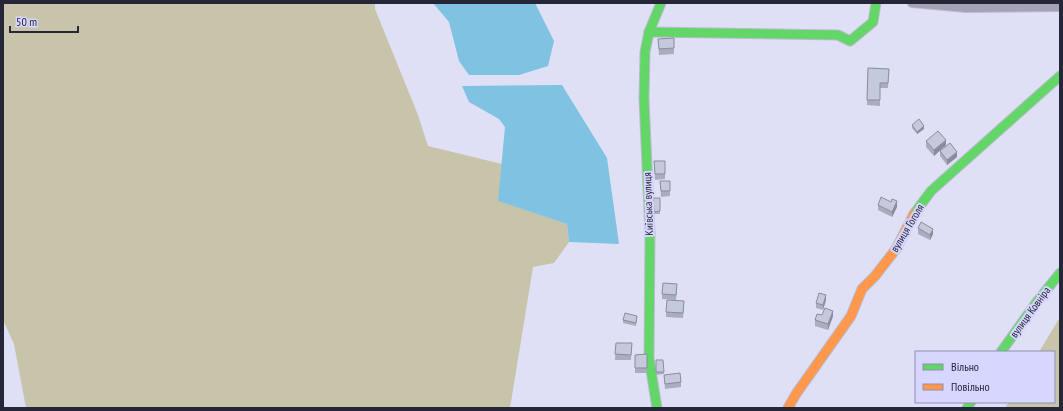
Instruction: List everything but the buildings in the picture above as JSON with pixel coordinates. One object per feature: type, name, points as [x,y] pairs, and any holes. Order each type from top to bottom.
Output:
[{"type":"street","name":"Київська вулиця","points":[[657,408],[650,358],[650,233],[644,99],[645,52],[650,32],[661,3]]},
{"type":"street","points":[[650,32],[838,35],[850,41],[873,22],[876,3]]},
{"type":"street","points":[[912,3],[966,8],[1060,7]]},
{"type":"street","name":"вулиця Гоголя","points":[[788,408],[796,394],[851,316],[862,289],[875,276],[896,249],[912,216],[931,191],[1060,76]]},
{"type":"street","name":"вулиця Ковніра","points":[[1003,351],[1036,303],[1060,273]]},
{"type":"shaded area","points":[[3,3],[375,3],[375,9],[418,115],[428,146],[502,164],[499,201],[567,224],[569,242],[554,263],[533,267],[510,408],[26,408],[14,344],[3,320]]},
{"type":"shaded area","points":[[1060,317],[1060,408],[1005,408],[1008,403],[1055,403],[1055,351],[1040,351]]},
{"type":"water","points":[[433,3],[535,3],[554,41],[548,66],[519,75],[469,75],[459,61],[449,22]]},
{"type":"water","points":[[562,85],[607,158],[619,244],[569,242],[567,224],[498,201],[505,127],[499,119],[469,102],[462,86]]},
{"type":"traffic: fast","points":[[657,408],[649,358],[650,233],[644,99],[645,52],[649,32],[661,3]]},
{"type":"traffic: fast","points":[[649,32],[838,35],[850,41],[873,22],[876,3]]},
{"type":"traffic: fast","points":[[914,214],[931,191],[1060,76]]},
{"type":"traffic: fast","points":[[1002,351],[1036,303],[1060,273]]},
{"type":"traffic: fast","points":[[967,408],[970,403]]},
{"type":"traffic: slow","points":[[788,408],[796,394],[851,316],[862,289],[875,276],[896,249],[914,214]]}]
